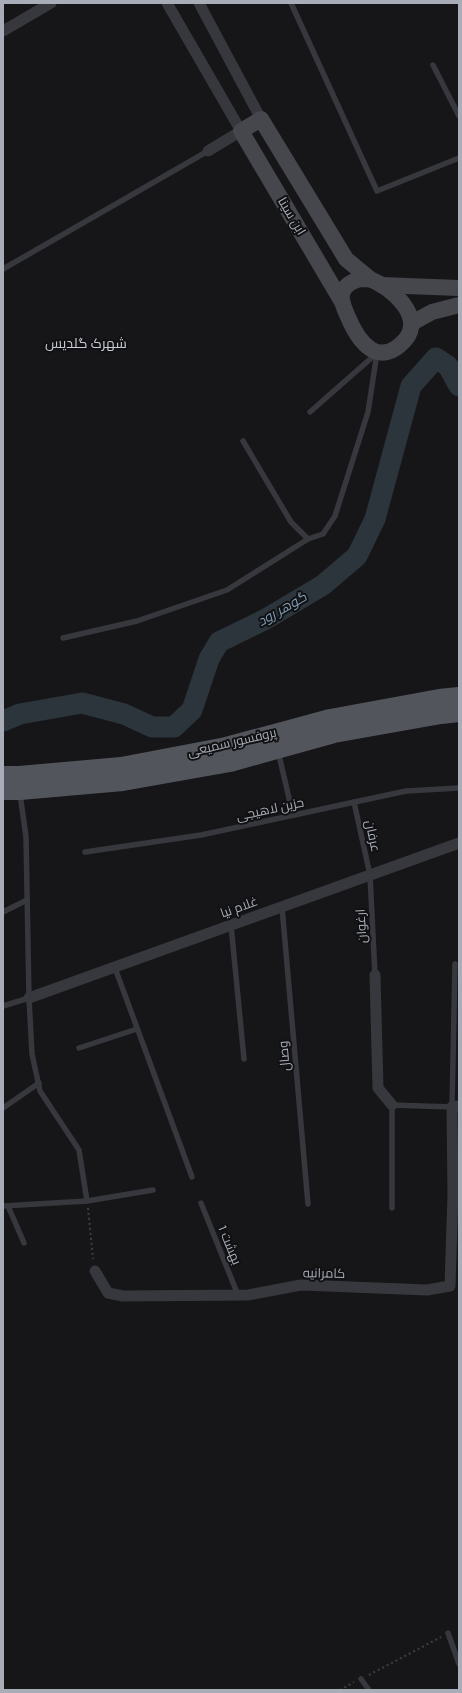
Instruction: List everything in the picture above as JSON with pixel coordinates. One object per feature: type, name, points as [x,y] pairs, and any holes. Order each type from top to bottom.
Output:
[{"type":"main road","name":"پروفسور سمیعی","points":[[3,775],[19,775],[121,766],[226,746],[330,718],[439,698],[459,696]]},
{"type":"main road","name":"پروفسور سمیعی","points":[[12,791],[123,782],[230,763],[334,734],[459,713]]},
{"type":"street","points":[[3,32],[51,3]]},
{"type":"street","points":[[167,3],[241,131]]},
{"type":"street","points":[[199,3],[261,119],[208,151]]},
{"type":"street","name":"ابن سینا","points":[[261,119],[346,259],[376,282]]},
{"type":"street","name":"ابن سینا","points":[[241,131],[342,302]]},
{"type":"street","points":[[376,282],[403,305],[410,314],[412,323],[411,332],[399,346],[389,352],[377,353],[366,347],[359,339],[342,302],[343,291],[349,283],[360,279],[376,282],[459,288]]},
{"type":"street","points":[[412,323],[432,312],[459,305]]},
{"type":"street","name":"غلام نیا","points":[[29,998],[459,843]]},
{"type":"street","points":[[375,976],[378,1088],[392,1106]]},
{"type":"street","name":"کامرانیه","points":[[95,1271],[108,1293],[123,1296],[248,1295],[300,1285],[427,1290],[450,1286],[455,1249],[456,1106]]},
{"type":"lane","points":[[291,3],[377,191],[459,158]]},
{"type":"lane","points":[[434,65],[459,116]]},
{"type":"lane","points":[[3,269],[208,151]]},
{"type":"lane","points":[[310,412],[377,353]]},
{"type":"lane","points":[[63,638],[137,622],[227,590],[308,539],[323,534],[335,516],[368,412],[377,353]]},
{"type":"lane","points":[[243,441],[291,522],[308,539]]},
{"type":"lane","points":[[278,750],[293,815]]},
{"type":"lane","name":"حزین لاهیجی","points":[[85,852],[201,835],[406,791],[459,788]]},
{"type":"lane","points":[[12,791],[26,837],[29,998],[32,1054],[40,1091],[79,1150],[87,1201]]},
{"type":"lane","name":"عرفان","points":[[354,802],[370,875]]},
{"type":"lane","name":"ارغوان","points":[[370,875],[375,976]]},
{"type":"lane","points":[[3,912],[27,900]]},
{"type":"lane","name":"وصال","points":[[282,907],[308,1204]]},
{"type":"lane","points":[[231,925],[244,1059]]},
{"type":"lane","points":[[392,1208],[392,1106],[456,1106],[455,964]]},
{"type":"lane","points":[[115,968],[192,1177]]},
{"type":"lane","name":"غلام نیا","points":[[3,1006],[29,998]]},
{"type":"lane","points":[[79,1048],[137,1029]]},
{"type":"lane","points":[[3,1108],[38,1083]]},
{"type":"lane","points":[[24,1243],[6,1206],[87,1201],[153,1190]]},
{"type":"lane","name":"بهشت 1","points":[[201,1203],[238,1295]]},
{"type":"lane","points":[[448,1633],[459,1664]]},
{"type":"lane","points":[[361,1679],[368,1690]]},
{"type":"path","points":[[87,1201],[95,1271]]},
{"type":"path","points":[[340,1690],[448,1633]]},
{"type":"waterway","name":"گوهر رود","points":[[3,721],[20,714],[82,703],[124,714],[152,727],[174,727],[192,710],[209,659],[219,642],[266,619],[323,585],[357,556],[375,519],[411,386],[436,358],[448,366],[459,386]]},
{"type":"district","name":"شهرک گلدیس","points":[[86,343]]}]
